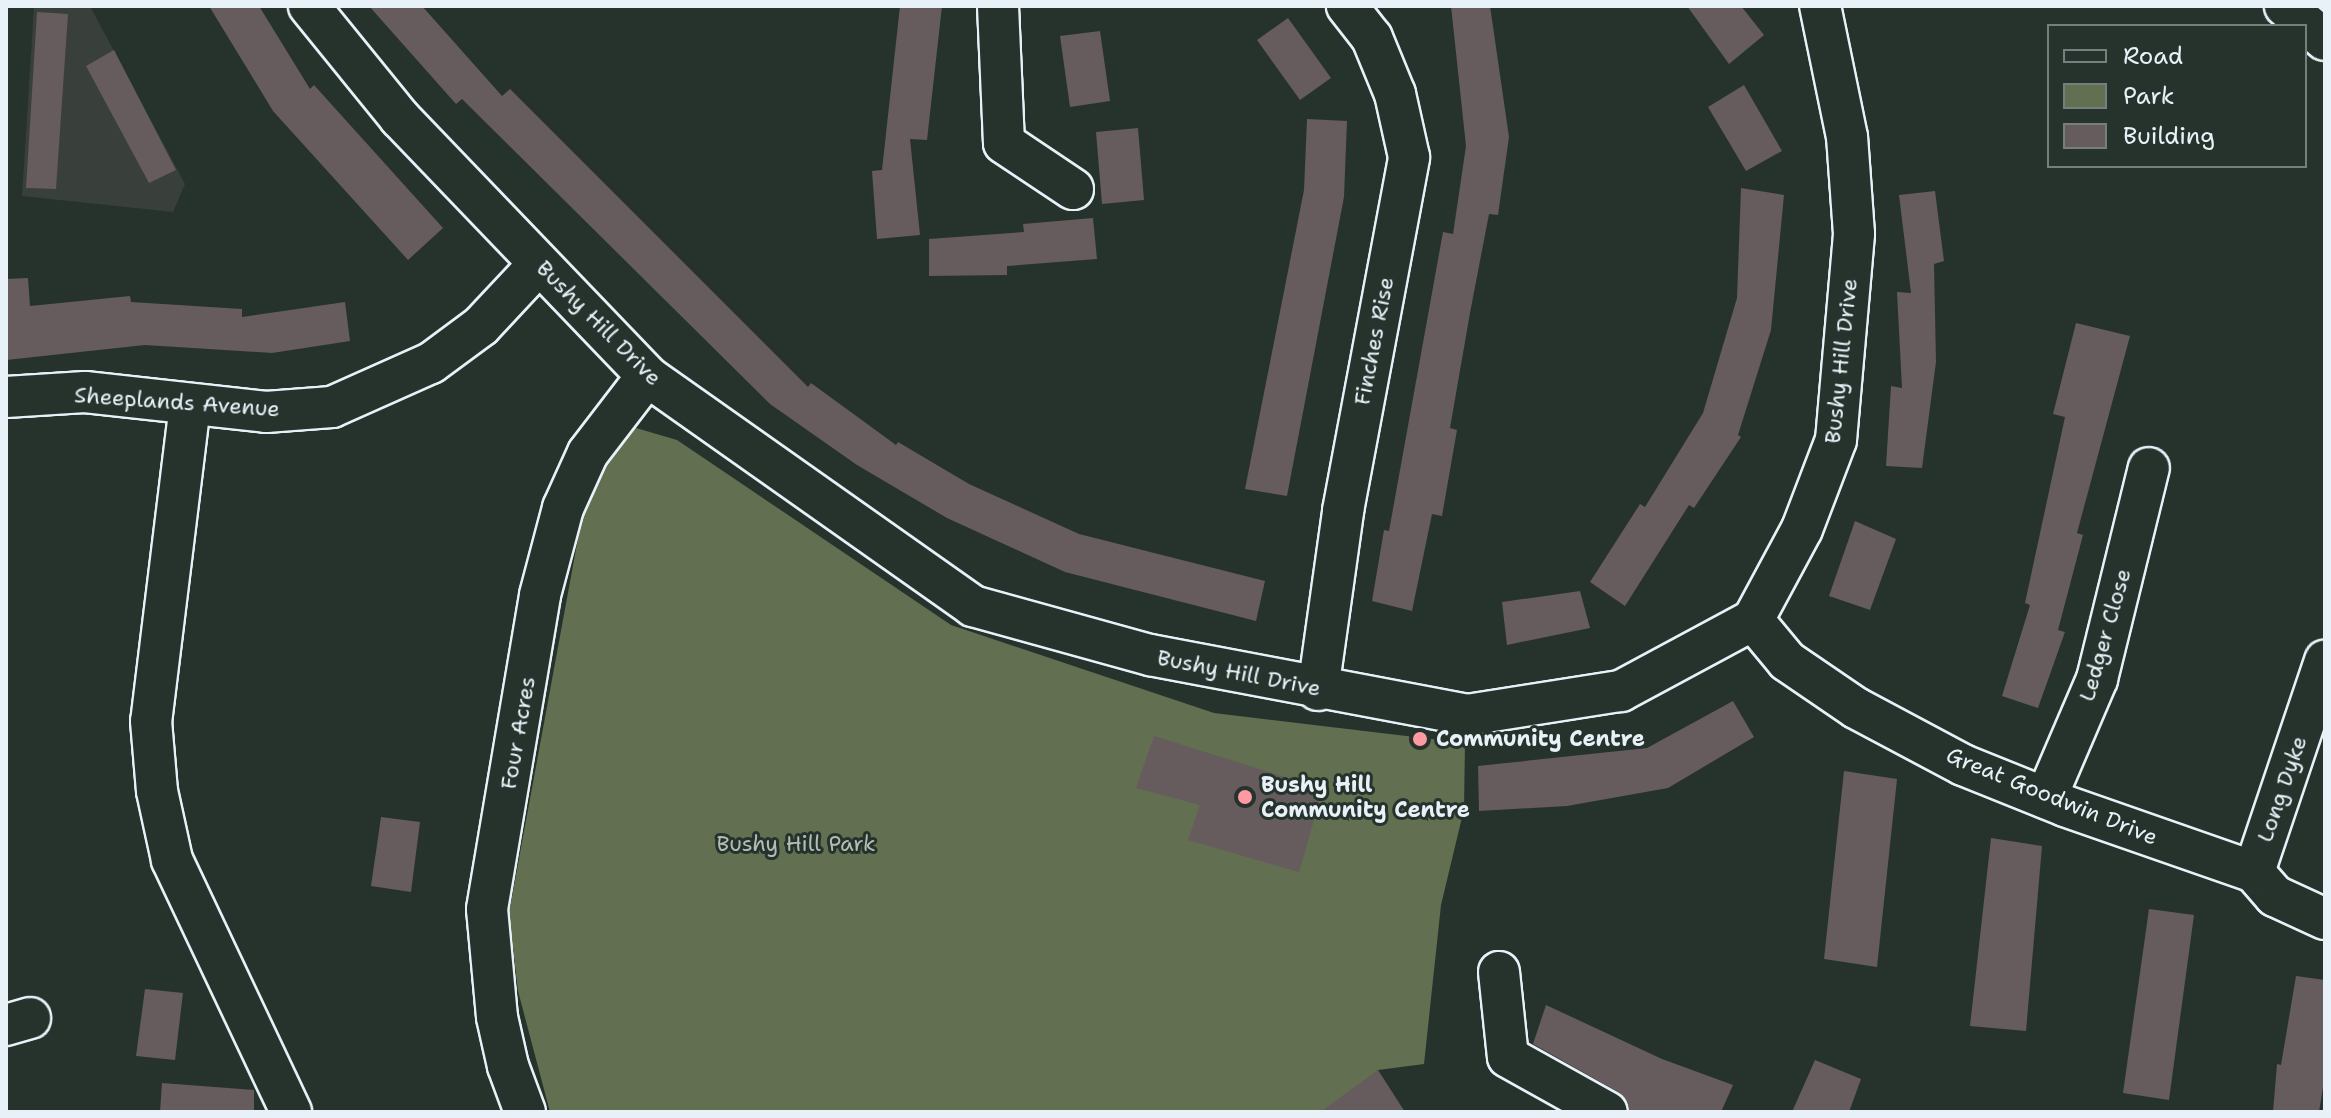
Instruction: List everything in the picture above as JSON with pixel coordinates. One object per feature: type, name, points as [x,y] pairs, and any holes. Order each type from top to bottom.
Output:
[{"type":"street","name":"Bushy Hill Drive","points":[[309,6],[400,118],[647,376],[973,606],[1150,655],[1318,690],[1467,715],[1621,691],[1753,620],[1802,529],[1836,440],[1854,234],[1847,137],[1820,6]]},
{"type":"street","points":[[998,6],[1004,143],[1073,189]]},
{"type":"street","name":"Finches Rise","points":[[1318,690],[1343,511],[1409,157],[1395,94],[1378,52],[1372,38],[1347,6]]},
{"type":"street","points":[[2285,6],[2306,24]]},
{"type":"street","points":[[2307,25],[2325,40]]},
{"type":"street","name":"Sheeplands Avenue","points":[[6,397],[85,392],[266,412],[332,407],[431,363],[481,326],[539,264]]},
{"type":"street","name":"Four Acres","points":[[525,1112],[508,1066],[497,1017],[487,909],[540,595],[563,508],[588,453],[647,376]]},
{"type":"street","points":[[190,405],[151,721],[157,791],[172,860],[291,1112]]},
{"type":"street","name":"Ledger Close","points":[[2046,798],[2097,679],[2149,468]]},
{"type":"street","name":"Great Goodwin Drive","points":[[1753,620],[1787,661],[1856,708],[1963,765],[2254,872],[2275,896],[2325,919]]},
{"type":"street","name":"Long Dyke","points":[[2254,872],[2325,661]]},
{"type":"street","points":[[1499,972],[1508,1057],[1607,1112]]},
{"type":"shaded area","points":[[34,6],[90,6],[185,184],[173,212],[22,196]]},
{"type":"green space","name":"Bushy Hill Park","points":[[636,428],[677,440],[951,625],[1214,713],[1465,743],[1464,809],[1441,905],[1424,1064],[1378,1070],[1345,1112],[550,1112],[518,991],[509,913],[586,495],[604,457]]},
{"type":"building","points":[[209,6],[259,6],[310,89],[314,85],[443,228],[408,260],[273,111]]},
{"type":"building","points":[[369,6],[422,6],[502,96],[510,89],[808,387],[811,383],[896,445],[898,442],[969,484],[1079,534],[1265,581],[1256,621],[1065,572],[947,518],[857,465],[770,404],[462,99],[456,104]]},
{"type":"building","points":[[900,6],[942,6],[927,140],[910,139],[920,235],[877,239],[872,171],[882,170]]},
{"type":"building","points":[[1451,6],[1490,6],[1509,137],[1498,215],[1489,214],[1470,313],[1450,428],[1457,430],[1442,516],[1432,514],[1412,611],[1372,601],[1384,530],[1389,531],[1443,232],[1453,234],[1466,146]]},
{"type":"building","points":[[1687,6],[1741,6],[1764,35],[1729,64]]},
{"type":"building","points":[[37,12],[68,14],[56,189],[26,188]]},
{"type":"building","points":[[1288,18],[1331,78],[1300,100],[1257,40]]},
{"type":"building","points":[[1100,31],[1110,101],[1070,107],[1060,36]]},
{"type":"building","points":[[114,50],[176,170],[149,183],[86,66]]},
{"type":"building","points":[[1744,85],[1782,151],[1746,171],[1708,107]]},
{"type":"building","points":[[1307,119],[1347,121],[1344,197],[1287,496],[1245,489],[1304,190]]},
{"type":"building","points":[[1138,128],[1144,200],[1102,204],[1096,132]]},
{"type":"building","points":[[1741,188],[1784,195],[1771,330],[1738,435],[1741,437],[1694,508],[1689,505],[1625,606],[1590,582],[1640,504],[1645,507],[1703,413],[1737,298]]},
{"type":"building","points":[[1935,191],[1944,261],[1934,264],[1936,362],[1922,468],[1886,466],[1891,386],[1902,388],[1897,292],[1911,293],[1899,195]]},
{"type":"building","points":[[1093,218],[1097,259],[1007,266],[1007,275],[929,276],[929,239],[1024,232],[1023,224]]},
{"type":"building","points":[[28,278],[30,306],[130,296],[131,302],[242,309],[242,317],[345,302],[350,341],[272,353],[145,345],[6,360],[6,279]]},
{"type":"building","points":[[2076,323],[2130,336],[2077,533],[2083,535],[2058,630],[2065,632],[2038,708],[2002,696],[2030,605],[2025,603],[2065,417],[2053,414]]},
{"type":"building","points":[[1855,521],[1896,539],[1870,610],[1829,596]]},
{"type":"building","points":[[1580,591],[1590,628],[1507,645],[1502,602]]},
{"type":"building","points":[[1733,701],[1754,737],[1668,788],[1567,806],[1479,811],[1478,766],[1647,748]]},
{"type":"building","name":"Bushy Hill Community Centre","points":[[1154,736],[1323,789],[1299,872],[1188,840],[1200,805],[1136,788]]},
{"type":"building","points":[[1844,771],[1897,779],[1877,967],[1824,959]]},
{"type":"building","points":[[381,817],[420,822],[411,892],[371,886]]},
{"type":"building","points":[[1991,838],[2042,846],[2026,1031],[1970,1026]]},
{"type":"building","points":[[2149,909],[2194,915],[2169,1100],[2123,1093]]},
{"type":"building","points":[[2296,976],[2325,980],[2325,1075],[2319,1112],[2273,1112],[2277,1064],[2281,1065]]},
{"type":"building","points":[[145,989],[183,993],[175,1060],[136,1056]]},
{"type":"building","points":[[1546,1005],[1662,1059],[1733,1085],[1721,1112],[1630,1112],[1627,1101],[1618,1092],[1533,1044]]},
{"type":"building","points":[[1815,1060],[1861,1079],[1849,1112],[1792,1112]]},
{"type":"building","points":[[1378,1070],[1405,1112],[1320,1112]]},
{"type":"building","points":[[162,1083],[254,1090],[254,1112],[160,1112]]},
{"type":"place","name":"Community Centre","points":[[1420,739]]},
{"type":"place","name":"Bushy Hill Community Centre","points":[[1245,797]]}]
